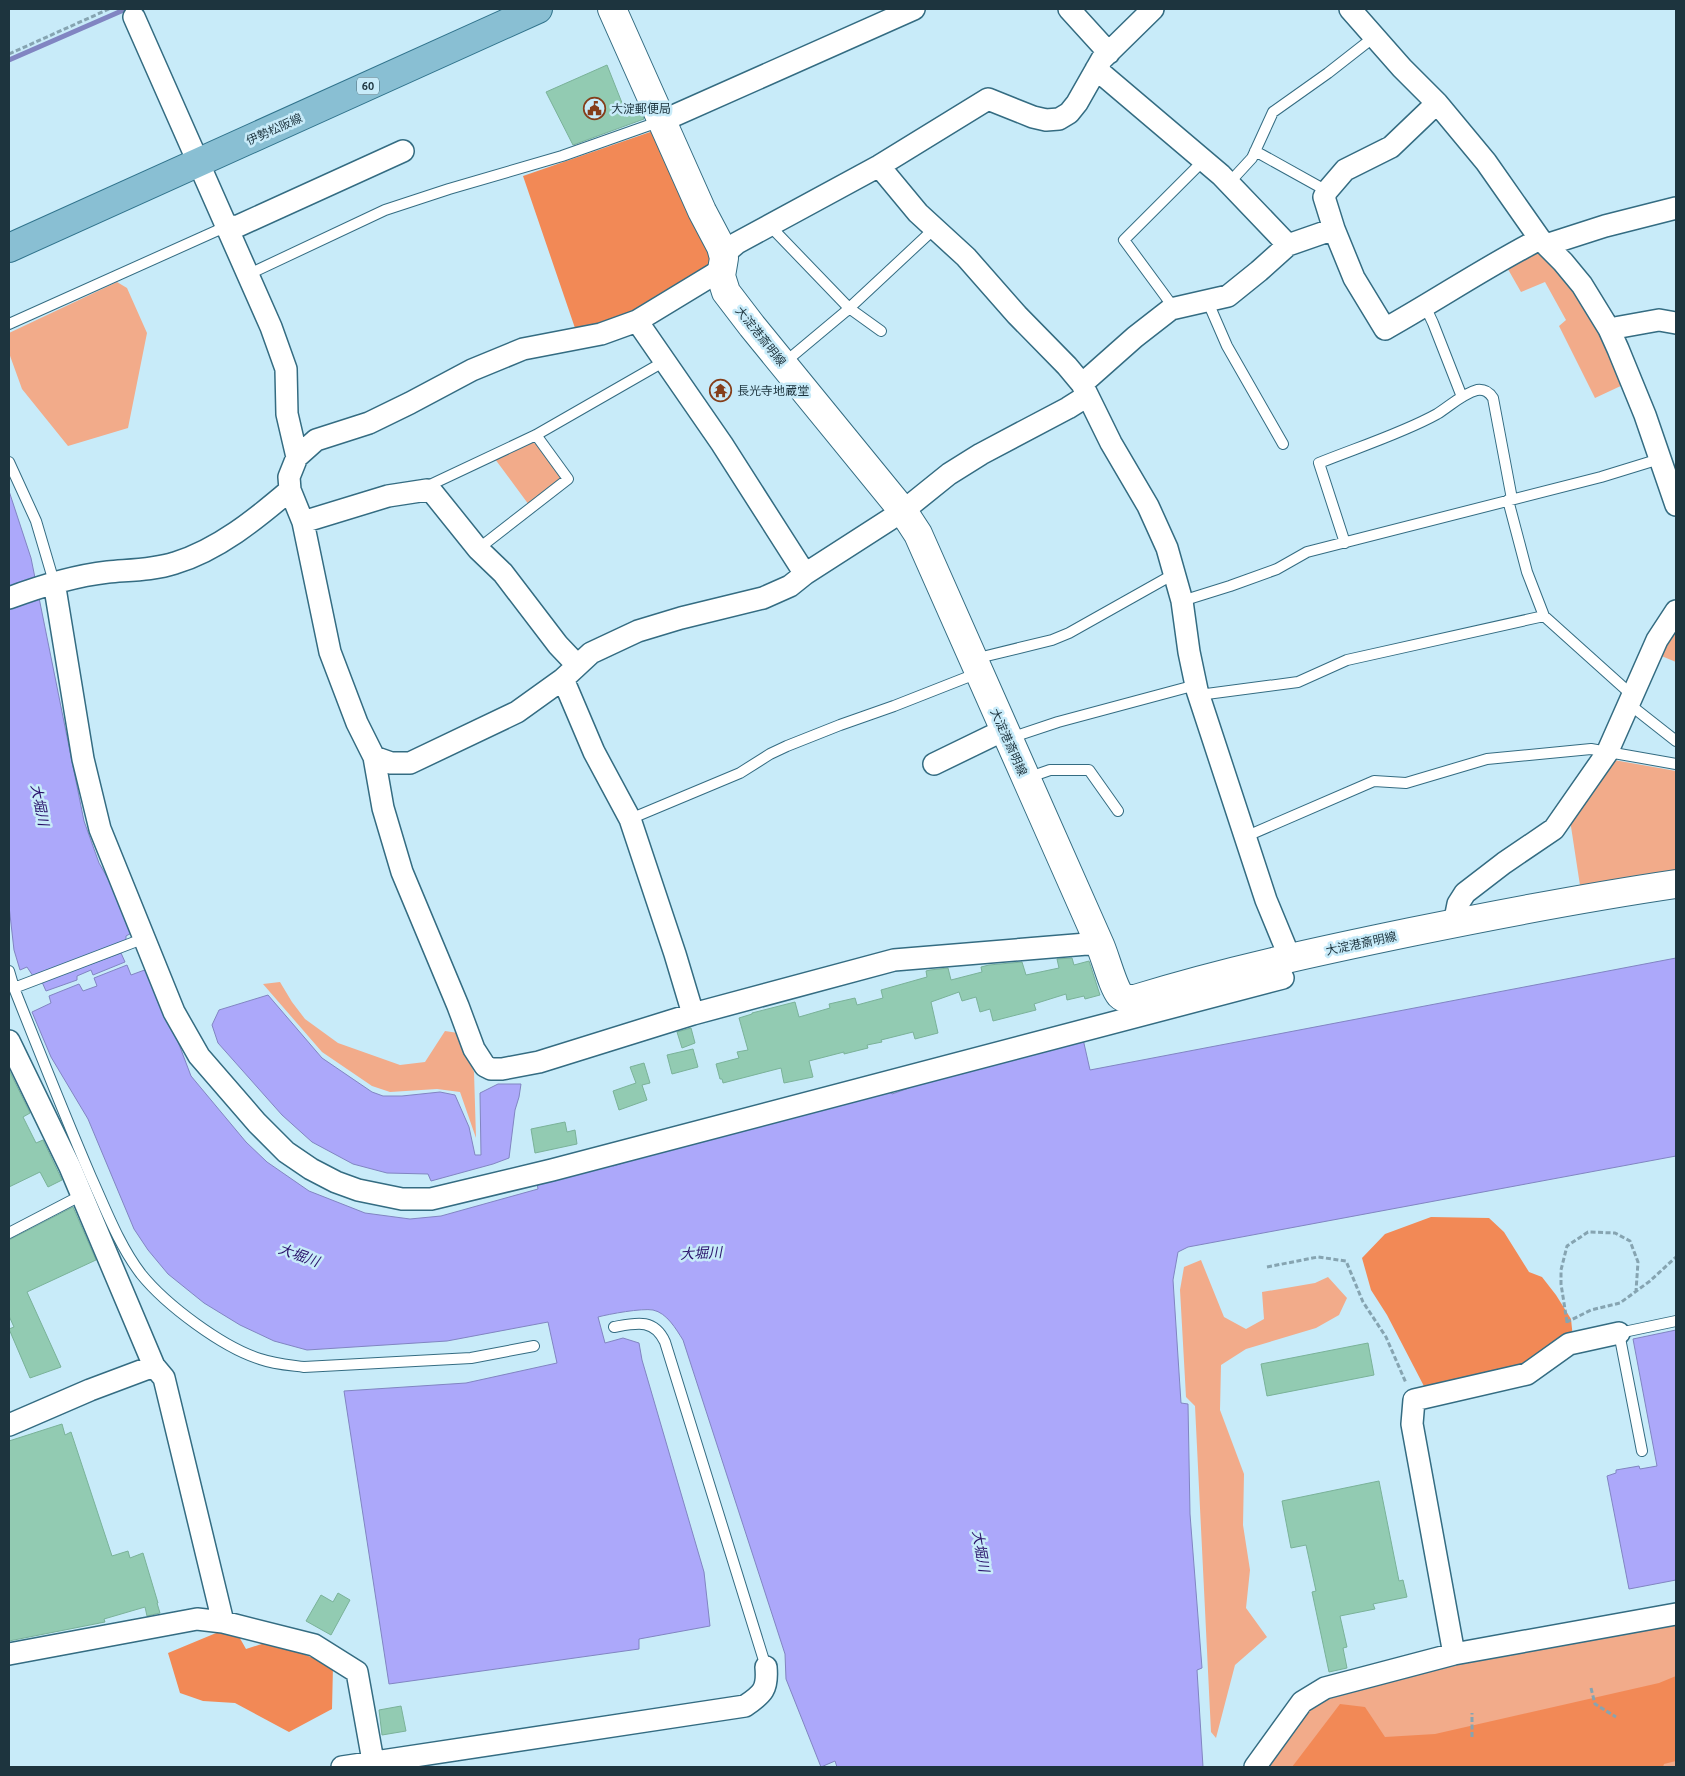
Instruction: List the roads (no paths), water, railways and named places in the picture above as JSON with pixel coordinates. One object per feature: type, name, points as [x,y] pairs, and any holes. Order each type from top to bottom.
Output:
[{"type":"main road","name":"伊勢松阪線","points":[[9,248],[538,9]]},
{"type":"main road","name":"大淀港斎明線","points":[[612,9],[702,211],[721,247],[721,280],[726,292],[903,512],[928,553],[1025,778],[1100,945],[1119,993],[1125,998],[1130,999],[1287,968],[1454,924],[1600,895],[1676,884]]},
{"type":"street","points":[[662,121],[914,9]]},
{"type":"street","points":[[1069,9],[1103,61],[1229,183],[1288,245]]},
{"type":"street","points":[[1100,945],[1087,944],[894,960],[693,1014],[539,1062],[502,1069],[491,1069],[486,1066],[474,1049],[402,872],[383,808],[374,757],[357,723],[330,652],[304,522],[290,490],[289,477],[297,456],[316,440],[369,423],[472,370],[523,350],[601,334],[637,321],[722,264],[730,249],[737,244],[879,166],[988,99],[1033,117],[1046,120],[1060,119],[1077,104],[1103,61],[1153,9]]},
{"type":"street","points":[[1350,9],[1437,103],[1486,162],[1543,242],[1582,285],[1609,329],[1646,415],[1669,460],[1676,505]]},
{"type":"street","points":[[134,18],[271,327],[286,369],[287,414],[297,456]]},
{"type":"street","points":[[1437,103],[1391,147],[1345,170],[1324,197],[1334,229],[1354,278],[1385,329],[1503,258],[1543,242],[1676,208]]},
{"type":"street","points":[[226,226],[238,226],[403,151]]},
{"type":"street","points":[[54,582],[83,759],[100,829],[174,1012],[199,1056],[263,1129],[286,1152],[311,1169],[336,1182],[358,1190],[409,1200],[446,1197],[552,1170],[1287,968],[1198,690],[1182,601],[1167,548],[1148,506],[1110,443],[1085,390],[1067,366],[1017,315],[966,257],[918,213],[879,166]]},
{"type":"street","points":[[374,757],[391,763],[410,763],[517,712],[570,672],[591,653],[638,631],[763,598],[790,586],[805,574],[903,512],[949,474],[981,454],[1068,408],[1135,337],[1171,309],[1228,296],[1288,245],[1334,229]]},
{"type":"street","points":[[1609,329],[1659,320],[1676,323]]},
{"type":"street","points":[[637,321],[722,444],[805,574]]},
{"type":"street","points":[[9,598],[54,582],[108,572],[132,571],[174,564],[200,554],[255,520],[290,490]]},
{"type":"street","points":[[304,522],[388,496],[427,490],[432,493],[478,549],[503,573],[558,645],[570,672],[594,752],[630,819],[676,954],[693,1014]]},
{"type":"street","points":[[1454,924],[1458,904],[1466,893],[1504,863],[1554,829],[1607,753],[1657,640],[1676,612]]},
{"type":"street","points":[[934,764],[1006,734]]},
{"type":"street","points":[[9,1041],[82,1195],[154,1366],[164,1378],[223,1622]]},
{"type":"street","points":[[1454,1654],[1412,1424],[1414,1400],[1527,1374],[1569,1344],[1619,1333]]},
{"type":"street","points":[[9,1425],[90,1390],[154,1366]]},
{"type":"street","points":[[1255,1767],[1302,1702],[1325,1688],[1454,1654],[1676,1614]]},
{"type":"street","points":[[9,1654],[197,1619],[223,1622],[314,1645],[357,1672],[373,1761]]},
{"type":"street","points":[[342,1767],[745,1706],[760,1695],[767,1680],[766,1667]]},
{"type":"lane","points":[[1229,183],[1252,158],[1273,112],[1374,37]]},
{"type":"lane","points":[[247,275],[386,210],[449,189],[562,156],[662,121]]},
{"type":"lane","points":[[1255,151],[1327,191]]},
{"type":"lane","points":[[1174,308],[1124,240],[1204,160]]},
{"type":"lane","points":[[9,324],[226,226]]},
{"type":"lane","points":[[770,226],[849,308],[881,331]]},
{"type":"lane","points":[[784,364],[849,308],[934,229]]},
{"type":"lane","points":[[1207,300],[1227,346],[1283,444]]},
{"type":"lane","points":[[1425,306],[1462,397]]},
{"type":"lane","points":[[427,490],[430,485],[536,435],[665,361]]},
{"type":"lane","points":[[1345,542],[1319,463],[1437,414],[1476,390],[1490,392],[1493,398],[1510,500],[1527,572],[1544,616],[1676,741]]},
{"type":"lane","points":[[478,549],[568,479],[536,435]]},
{"type":"lane","points":[[1182,601],[1277,569],[1307,552],[1600,477],[1653,461],[1669,460]]},
{"type":"lane","points":[[9,462],[36,521],[54,582]]},
{"type":"lane","points":[[630,819],[740,773],[770,754],[787,746],[894,706],[976,666],[1052,640],[1086,624],[1174,574]]},
{"type":"lane","points":[[1006,734],[1198,690],[1298,682],[1347,660],[1544,616]]},
{"type":"lane","points":[[1246,836],[1374,781],[1406,783],[1487,759],[1591,749],[1676,764]]},
{"type":"lane","points":[[1025,778],[1050,770],[1089,770],[1118,811]]},
{"type":"lane","points":[[14,988],[145,938]]},
{"type":"lane","points":[[9,971],[71,1132],[128,1256],[156,1290],[207,1331],[230,1346],[259,1359],[304,1367],[471,1358],[534,1346]]},
{"type":"lane","points":[[9,1233],[82,1195]]},
{"type":"lane","points":[[1642,1451],[1619,1333],[1676,1321]]},
{"type":"lane","points":[[614,1327],[636,1323],[646,1324],[655,1328],[665,1342],[766,1667]]},
{"type":"water","name":"大堀川","points":[[9,491],[31,558],[84,821],[99,863],[137,930],[126,936],[126,942],[33,976],[27,967],[20,970],[14,950],[9,906]]},
{"type":"water","points":[[121,953],[125,962],[93,975],[91,970],[77,976],[77,980],[46,991],[42,982]]},
{"type":"water","name":"大堀川","points":[[1676,958],[1676,1156],[1188,1247],[1178,1252],[1173,1280],[1181,1403],[1188,1404],[1190,1514],[1202,1668],[1197,1670],[1203,1767],[837,1767],[835,1761],[821,1767],[786,1679],[785,1654],[683,1340],[663,1314],[653,1310],[617,1313],[598,1317],[605,1343],[623,1338],[639,1343],[642,1360],[704,1572],[710,1626],[639,1639],[639,1649],[389,1684],[344,1391],[466,1383],[557,1363],[548,1322],[447,1341],[307,1350],[274,1341],[240,1325],[204,1303],[168,1274],[134,1229],[88,1119],[51,1057],[32,1012],[51,1003],[49,996],[79,984],[83,991],[97,986],[94,978],[127,965],[131,975],[150,968],[191,1076],[246,1142],[267,1162],[309,1191],[365,1213],[410,1219],[441,1216],[538,1189],[537,1183],[611,1163],[613,1166],[890,1090],[892,1094],[909,1088],[909,1085],[1083,1039],[1090,1070]]},
{"type":"water","points":[[268,995],[322,1058],[372,1092],[383,1096],[440,1092],[455,1095],[469,1127],[475,1155],[481,1155],[480,1093],[498,1084],[521,1084],[515,1110],[509,1158],[431,1181],[428,1174],[387,1173],[353,1164],[312,1142],[282,1115],[218,1043],[212,1025],[219,1010]]},
{"type":"water","points":[[1676,1330],[1676,1580],[1629,1589],[1607,1476],[1616,1473],[1616,1470],[1639,1466],[1640,1469],[1657,1466],[1633,1339]]},
{"type":"waterway","points":[[9,60],[126,9]]},
{"type":"place","name":"大淀郵便局","points":[[595,108]]},
{"type":"place","name":"長光寺地蔵堂","points":[[721,390]]}]
